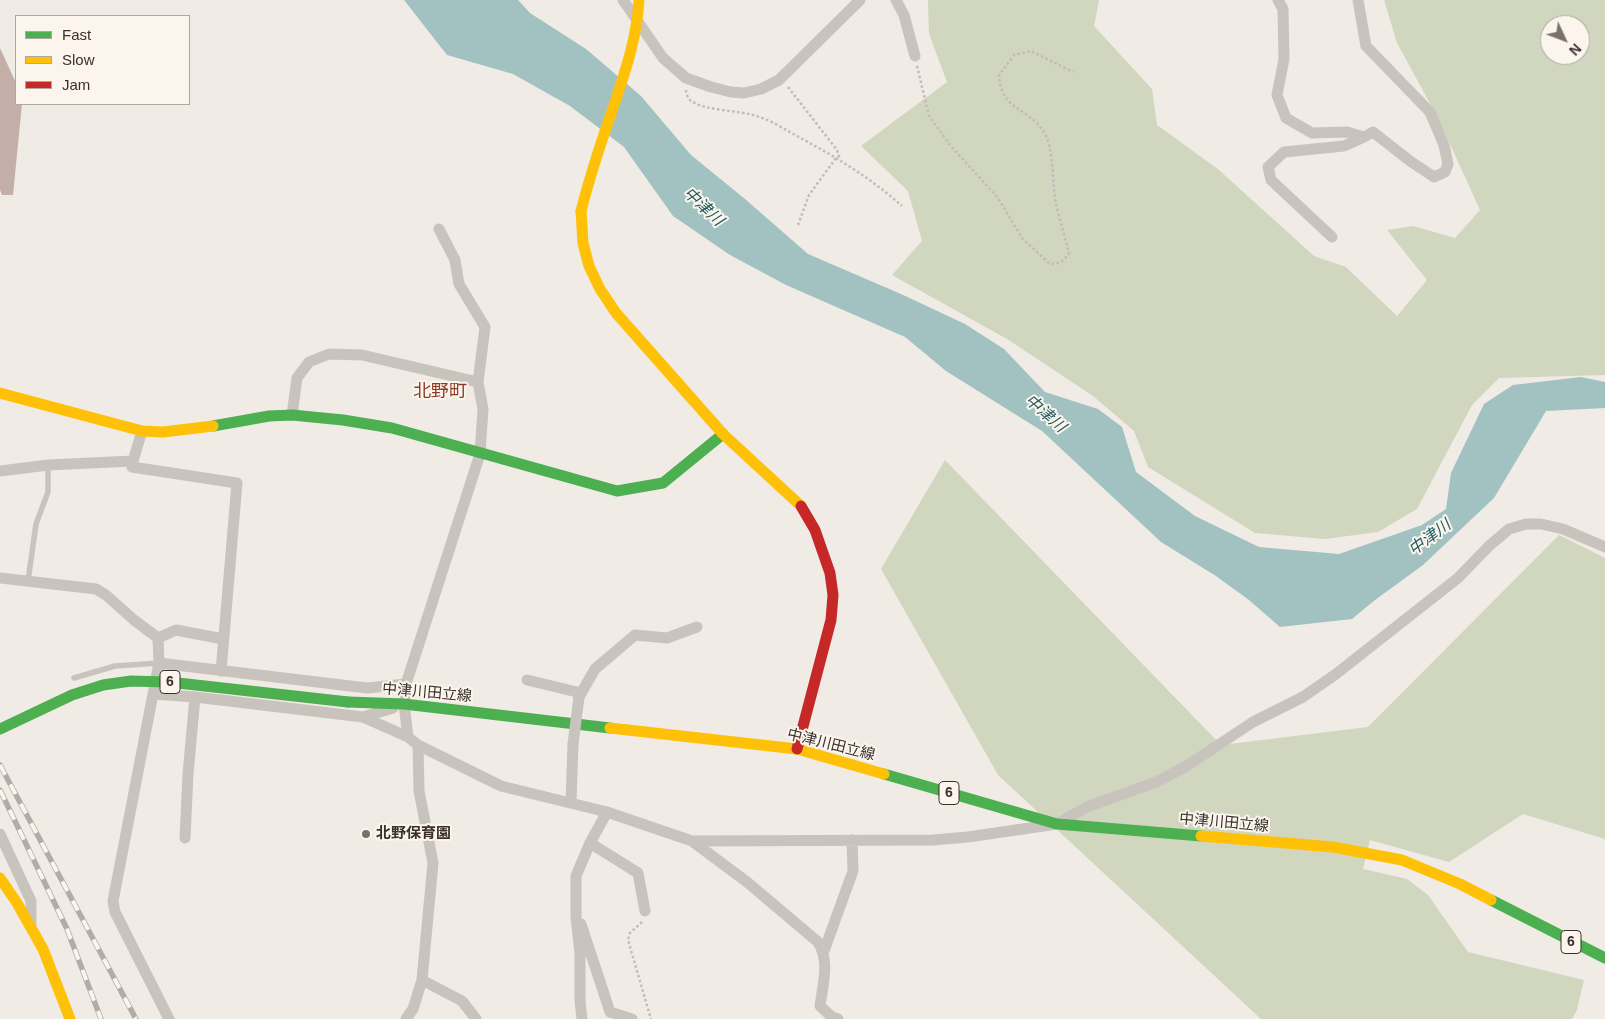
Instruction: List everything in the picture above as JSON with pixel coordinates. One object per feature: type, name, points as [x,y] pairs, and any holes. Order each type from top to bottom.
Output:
[{"type":"street","points":[[623,0],[664,58],[689,79],[710,87],[744,93],[761,89],[782,77],[860,0]]},
{"type":"street","points":[[639,0],[630,58],[589,177],[581,211],[583,243],[589,266],[600,289],[616,313],[723,434],[799,503],[815,530],[830,573],[833,595],[831,620],[797,749]]},
{"type":"street","points":[[896,0],[904,16],[915,56]]},
{"type":"street","points":[[1278,0],[1283,9],[1284,59],[1277,95],[1286,118],[1312,133],[1347,132],[1364,137]]},
{"type":"street","points":[[1332,237],[1271,180],[1268,167],[1284,152],[1344,146],[1374,132],[1410,161],[1434,176],[1445,172],[1448,164],[1444,145],[1430,112],[1366,46],[1358,0]]},
{"type":"street","points":[[408,737],[404,704],[406,684],[480,454],[483,409],[478,382],[485,327],[459,284],[455,260],[439,229]]},
{"type":"street","points":[[292,415],[297,378],[309,362],[328,354],[362,355],[478,382]]},
{"type":"street","points":[[0,393],[142,431],[163,432],[180,430],[269,416],[292,415],[343,420],[392,428],[617,491],[663,483],[723,434]]},
{"type":"street","points":[[142,431],[132,468],[237,483],[221,671]]},
{"type":"street","points":[[0,471],[48,465],[133,462]]},
{"type":"street","points":[[692,841],[933,840],[968,837],[1057,824],[1087,807],[1156,782],[1185,767],[1253,722],[1302,697],[1336,674],[1440,593],[1509,529],[1526,524],[1541,524],[1563,529],[1605,547]]},
{"type":"street","points":[[0,578],[96,589],[158,638]]},
{"type":"street","points":[[571,802],[573,744],[580,695],[595,668],[635,635],[667,638],[697,627]]},
{"type":"street","points":[[158,638],[176,630],[223,639]]},
{"type":"street","points":[[158,638],[159,663],[113,901],[115,912],[169,1019]]},
{"type":"street","points":[[159,663],[367,688],[406,684]]},
{"type":"street","name":"中津川田立線","points":[[0,729],[56,701],[86,690],[118,682],[145,680],[348,702],[404,704],[797,749],[1057,824],[1333,846],[1402,860],[1460,884],[1605,958]]},
{"type":"street","points":[[527,680],[580,695]]},
{"type":"street","points":[[153,694],[195,697],[363,718],[408,737],[418,745],[501,786],[607,812],[692,841],[754,888],[818,942],[824,951],[826,961],[820,1006],[832,1017],[838,1019]]},
{"type":"street","points":[[185,838],[188,774],[195,697]]},
{"type":"street","points":[[363,718],[404,704]]},
{"type":"street","points":[[406,1019],[413,1009],[422,980],[433,863],[419,790],[418,745]]},
{"type":"street","points":[[582,1019],[580,953],[576,916],[576,876],[590,843],[607,812]]},
{"type":"street","points":[[0,834],[31,901],[31,926]]},
{"type":"street","points":[[824,951],[853,871],[852,840]]},
{"type":"street","points":[[590,843],[638,873],[644,911]]},
{"type":"street","points":[[0,878],[31,926],[43,949],[70,1019]]},
{"type":"street","points":[[576,916],[583,926],[610,1012],[632,1019]]},
{"type":"street","points":[[422,980],[462,1001],[476,1019]]},
{"type":"lane","points":[[28,581],[36,524],[48,492],[48,465]]},
{"type":"lane","points":[[74,678],[115,666],[159,663]]},
{"type":"path","points":[[915,56],[929,116],[950,144],[998,198],[1022,238],[1050,264],[1058,264],[1069,253],[1056,203],[1050,150],[1045,133],[1036,123],[1006,99],[1000,88],[999,75],[1014,55],[1031,51],[1074,72]]},
{"type":"path","points":[[782,77],[837,150],[840,160]]},
{"type":"path","points":[[689,79],[685,92],[693,102],[706,107],[758,116],[840,160],[902,206]]},
{"type":"path","points":[[798,225],[809,195],[836,158]]},
{"type":"path","points":[[644,911],[641,924],[630,933],[628,940],[651,1019]]},
{"type":"green space","points":[[928,0],[1099,0],[1094,26],[1152,89],[1157,125],[1219,170],[1314,256],[1346,267],[1397,316],[1427,280],[1387,230],[1413,226],[1455,238],[1480,210],[1439,120],[1397,43],[1384,0],[1605,0],[1605,375],[1499,378],[1472,405],[1417,509],[1378,532],[1325,539],[1255,533],[1148,467],[1134,431],[1093,396],[1007,339],[892,275],[922,241],[908,191],[861,146],[947,82],[929,34]]},
{"type":"green space","points":[[945,460],[1221,745],[1368,727],[1559,535],[1605,558],[1605,839],[1523,814],[1449,862],[1370,840],[1363,869],[1407,879],[1428,895],[1468,952],[1584,980],[1577,1010],[1572,1019],[1261,1019],[998,775],[881,569]]},
{"type":"water","name":"中津川","points":[[404,0],[518,0],[530,13],[586,49],[641,96],[691,155],[808,254],[965,324],[1004,349],[1045,392],[1098,409],[1122,427],[1136,472],[1195,516],[1259,547],[1339,554],[1422,525],[1446,509],[1451,473],[1484,404],[1513,385],[1581,377],[1605,382],[1605,408],[1546,411],[1494,498],[1423,565],[1352,619],[1280,627],[1249,600],[1216,576],[1161,542],[1042,431],[946,371],[905,337],[786,285],[730,255],[673,216],[624,147],[570,106],[513,74],[447,55]]},
{"type":"building","points":[[0,48],[15,81],[15,105],[22,105],[13,195],[2,195],[0,190]]},
{"type":"railway","points":[[0,765],[136,1019]]},
{"type":"railway","points":[[0,790],[67,929],[101,1019]]},
{"type":"traffic: fast","points":[[213,426],[269,416],[292,415],[343,420],[392,428],[617,491],[663,483],[723,434]]},
{"type":"traffic: fast","points":[[0,729],[72,695],[103,685],[131,681],[169,682],[348,702]]},
{"type":"traffic: fast","points":[[348,702],[404,704],[610,728]]},
{"type":"traffic: fast","points":[[884,774],[1057,824],[1201,836]]},
{"type":"traffic: fast","points":[[1491,900],[1605,958]]},
{"type":"traffic: slow","points":[[581,211],[630,55],[636,28],[639,0]]},
{"type":"traffic: slow","points":[[581,211],[583,243],[589,266],[600,289],[616,313],[723,434],[801,506]]},
{"type":"traffic: slow","points":[[0,393],[142,431],[163,432],[213,426]]},
{"type":"traffic: slow","points":[[610,728],[797,749],[884,774]]},
{"type":"traffic: slow","points":[[1201,836],[1333,847],[1402,860],[1460,884],[1491,900]]},
{"type":"traffic: slow","points":[[0,878],[17,903],[43,949],[70,1019]]},
{"type":"traffic: jam","points":[[797,749],[831,620],[833,595],[830,573],[815,530],[801,506]]},
{"type":"place","name":"北野保育園","points":[[366,834]]},
{"type":"district","name":"北野町","points":[[440,392]]}]
